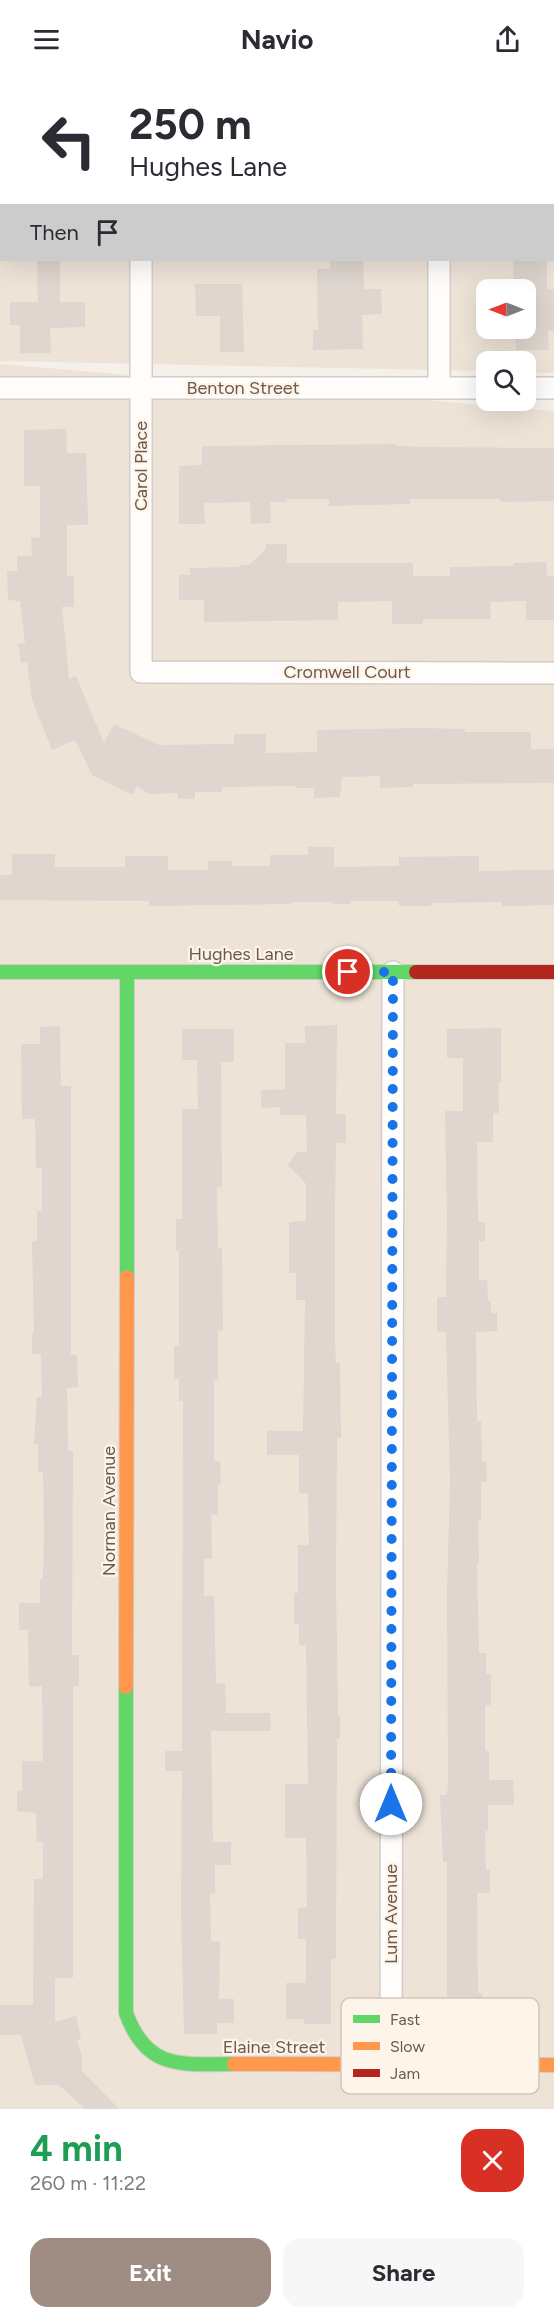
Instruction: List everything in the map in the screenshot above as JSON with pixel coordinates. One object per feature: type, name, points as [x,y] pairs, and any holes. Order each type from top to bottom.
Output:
[{"type":"street","name":"Carol Place","points":[[141,261],[141,672]]},
{"type":"street","points":[[439,261],[439,388]]},
{"type":"street","name":"Benton Street","points":[[0,388],[476,388]]},
{"type":"street","points":[[536,388],[554,388]]},
{"type":"street","name":"Cromwell Court","points":[[141,672],[554,672]]},
{"type":"street","name":"Hughes Lane","points":[[0,972],[554,972]]},
{"type":"street","name":"Norman Avenue","points":[[127,972],[126,2013],[131,2029],[143,2046]]},
{"type":"street","name":"Lum Avenue","points":[[390,1998],[393,972]]},
{"type":"street","name":"Elaine Street","points":[[143,2046],[158,2057],[176,2064],[341,2065]]},
{"type":"shaded area","points":[[0,261],[554,261],[554,373],[536,372],[536,351],[476,351],[476,371],[0,361]]},
{"type":"shaded area","points":[[0,364],[476,404],[476,411],[554,411],[554,2109],[0,2109]]},
{"type":"building","points":[[37,261],[60,261],[60,302],[85,302],[85,327],[50,328],[51,353],[20,353],[20,325],[10,325],[10,302],[38,302]]},
{"type":"building","points":[[330,261],[363,261],[364,289],[381,289],[382,314],[362,315],[363,349],[313,350],[313,330],[318,330],[317,269],[330,269]]},
{"type":"building","points":[[513,261],[547,261],[547,289],[554,289],[554,331],[548,331],[549,350],[516,350],[516,339],[536,339],[536,279],[514,279]]},
{"type":"building","points":[[195,284],[242,284],[244,352],[220,352],[220,316],[196,316]]},
{"type":"building","points":[[66,429],[67,453],[86,453],[88,525],[67,525],[67,576],[74,576],[74,607],[62,607],[69,679],[76,676],[104,743],[114,724],[159,745],[234,744],[234,734],[266,734],[266,753],[317,752],[317,730],[420,728],[465,729],[465,732],[531,732],[531,749],[554,749],[554,783],[413,784],[413,787],[380,788],[380,776],[342,777],[340,797],[314,798],[314,788],[296,788],[296,786],[222,787],[222,792],[195,792],[195,799],[178,799],[178,793],[149,794],[137,786],[133,795],[92,775],[75,740],[52,750],[32,700],[27,662],[21,663],[18,644],[25,643],[20,601],[8,600],[7,571],[17,571],[17,556],[32,556],[31,538],[40,537],[40,486],[24,486],[24,430]]},
{"type":"building","points":[[397,444],[397,446],[422,447],[554,448],[554,501],[410,499],[410,504],[329,506],[329,499],[287,499],[287,502],[270,502],[271,523],[251,524],[250,502],[204,503],[205,524],[179,524],[179,466],[202,465],[202,446]]},
{"type":"building","points":[[266,544],[287,544],[287,563],[413,563],[413,576],[450,576],[450,567],[514,566],[514,563],[546,562],[547,576],[554,576],[554,620],[526,620],[526,601],[490,602],[491,619],[423,619],[423,624],[392,624],[392,601],[338,602],[338,620],[204,622],[204,600],[179,600],[179,575],[190,575],[190,568],[249,565],[266,549]]},
{"type":"building","points":[[308,847],[334,847],[334,867],[399,866],[399,857],[479,856],[479,871],[554,870],[554,905],[502,906],[502,902],[399,906],[399,901],[351,901],[351,904],[291,902],[291,904],[149,906],[149,901],[0,900],[0,875],[12,875],[12,854],[55,854],[55,867],[125,867],[125,856],[168,856],[168,870],[208,870],[208,861],[232,861],[232,866],[270,866],[270,855],[308,855]]},
{"type":"building","points":[[337,1025],[336,1114],[346,1114],[346,1143],[336,1143],[335,1207],[335,1344],[336,1363],[340,1363],[341,1438],[337,1438],[336,1580],[340,1738],[337,1738],[336,1959],[331,1959],[331,2024],[304,2024],[304,2019],[286,2019],[286,1983],[306,1983],[306,1939],[298,1939],[298,1908],[307,1907],[306,1838],[285,1838],[285,1784],[308,1784],[306,1645],[299,1645],[299,1624],[294,1624],[294,1593],[298,1593],[298,1545],[309,1545],[308,1493],[299,1493],[299,1455],[267,1455],[267,1431],[303,1431],[305,1300],[296,1300],[296,1273],[289,1273],[289,1222],[306,1221],[306,1184],[288,1165],[297,1152],[307,1152],[306,1115],[280,1115],[280,1107],[261,1108],[261,1090],[285,1089],[285,1043],[305,1043],[305,1026]]},
{"type":"building","points":[[60,1026],[61,1086],[71,1086],[71,1355],[77,1355],[78,1387],[67,1388],[68,1451],[73,1451],[72,1655],[79,1655],[79,1686],[73,1686],[73,1978],[55,1978],[55,2022],[76,2016],[81,2039],[77,2041],[82,2056],[82,2071],[119,2109],[85,2109],[59,2085],[35,2085],[21,2035],[0,2035],[0,2005],[33,2005],[34,1879],[43,1879],[43,1842],[37,1842],[36,1813],[17,1811],[17,1791],[22,1791],[22,1761],[43,1761],[42,1686],[29,1687],[28,1630],[19,1630],[19,1603],[40,1603],[44,1533],[43,1472],[38,1472],[38,1444],[34,1444],[37,1397],[42,1397],[41,1354],[32,1354],[32,1333],[34,1333],[32,1241],[37,1241],[37,1211],[42,1211],[42,1168],[36,1168],[35,1119],[22,1119],[21,1044],[40,1044],[40,1027]]},
{"type":"building","points":[[501,1028],[499,1113],[493,1113],[493,1142],[477,1142],[478,1222],[485,1222],[485,1241],[479,1241],[479,1280],[487,1280],[491,1313],[497,1313],[497,1331],[476,1332],[477,1421],[481,1421],[482,1462],[486,1462],[487,1482],[481,1482],[481,1521],[478,1521],[479,1564],[477,1564],[479,1653],[486,1653],[486,1674],[491,1674],[491,1705],[485,1705],[485,1751],[489,1751],[489,1780],[513,1780],[514,1805],[488,1805],[488,1831],[485,1831],[486,1870],[490,1870],[490,1893],[477,1893],[478,1993],[482,1993],[482,1998],[447,1998],[447,1862],[443,1862],[440,1795],[447,1795],[448,1782],[447,1592],[450,1482],[446,1332],[437,1332],[437,1297],[446,1297],[445,1111],[463,1111],[463,1058],[447,1058],[447,1029]]},
{"type":"building","points":[[182,1029],[234,1029],[234,1062],[221,1062],[222,1187],[217,1187],[218,1248],[222,1248],[223,1331],[218,1331],[218,1380],[214,1380],[214,1461],[220,1461],[221,1484],[218,1484],[218,1515],[211,1515],[212,1559],[204,1559],[204,1596],[214,1596],[216,1684],[225,1683],[226,1713],[270,1713],[271,1731],[211,1731],[213,1842],[231,1842],[231,1865],[215,1865],[215,1893],[210,1893],[211,1941],[220,1941],[219,1999],[234,1999],[234,2023],[217,2023],[217,2034],[184,2034],[181,1909],[182,1771],[165,1771],[165,1751],[182,1751],[183,1401],[179,1401],[179,1379],[174,1379],[174,1346],[179,1346],[179,1251],[176,1251],[176,1219],[182,1219],[182,1109],[198,1109],[197,1060],[182,1060]]},
{"type":"traffic: fast","points":[[0,972],[416,972]]},
{"type":"traffic: fast","points":[[127,972],[127,1277]]},
{"type":"traffic: fast","points":[[126,1687],[126,2013],[144,2045],[156,2055],[183,2063],[234,2064]]},
{"type":"traffic: slow","points":[[126,1687],[127,1277]]},
{"type":"traffic: slow","points":[[234,2064],[341,2064]]},
{"type":"traffic: slow","points":[[539,2065],[554,2065]]},
{"type":"traffic: jam","points":[[416,972],[554,972]]},
{"type":"route","points":[[348,972],[393,972],[391,1804]]}]
